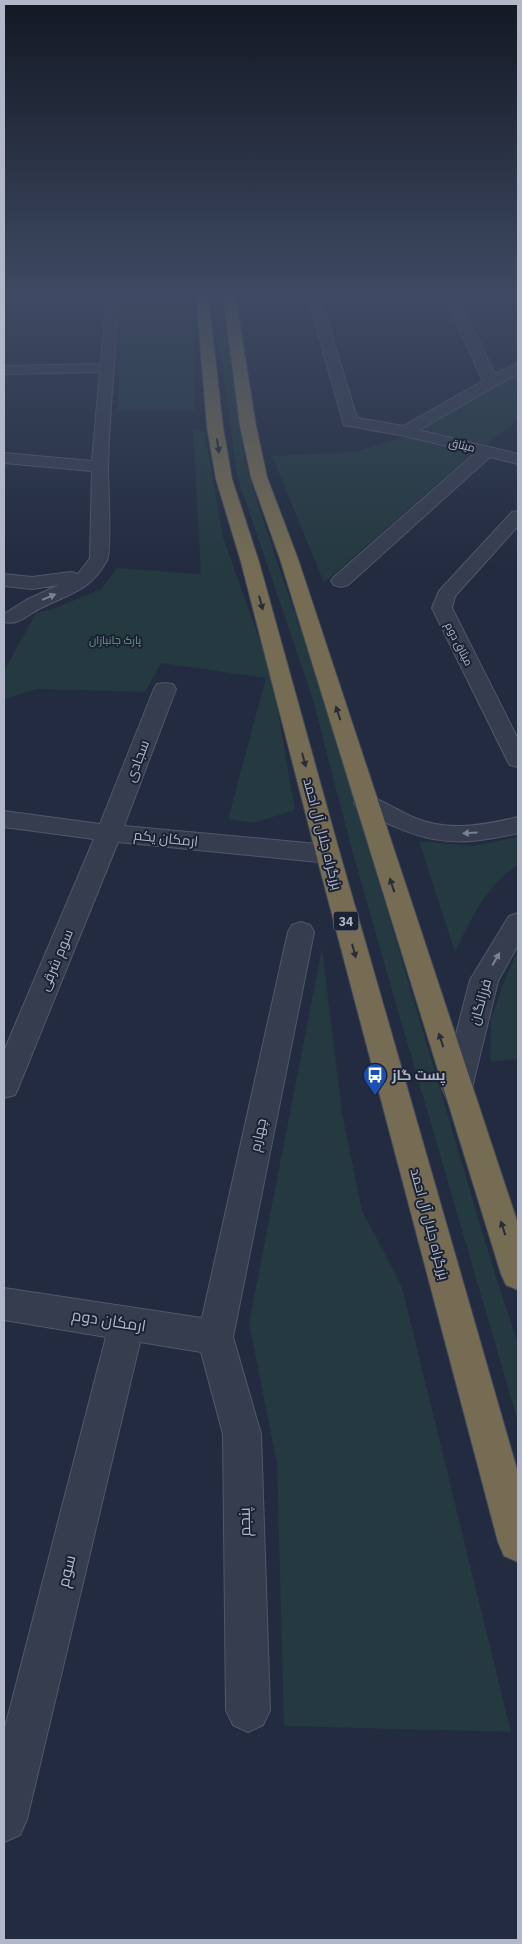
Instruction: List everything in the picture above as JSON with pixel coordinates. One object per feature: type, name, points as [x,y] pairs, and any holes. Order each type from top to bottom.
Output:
[{"type":"highway","name":"بزرگراه جلال آل احمد","points":[[211,385],[215,427],[224,479],[255,581],[328,854],[518,1542]]},
{"type":"highway","points":[[242,385],[248,426],[259,477],[289,559],[518,1274]]},
{"type":"street","points":[[7,624],[33,604],[68,590],[87,576],[99,558],[100,466],[107,385]]},
{"type":"street","name":"میثاق","points":[[340,385],[350,422],[405,431],[518,459]]},
{"type":"street","points":[[405,431],[486,385]]},
{"type":"street","points":[[341,581],[487,451]]},
{"type":"street","points":[[4,458],[100,466]]},
{"type":"street","name":"میثاق دوم","points":[[518,516],[446,595],[442,608],[518,760]]},
{"type":"street","points":[[4,580],[32,583],[87,576]]},
{"type":"street","points":[[7,624],[32,583]]},
{"type":"street","name":"سجادی","points":[[109,833],[165,689]]},
{"type":"street","points":[[366,803],[416,828],[444,833],[471,834],[518,825]]},
{"type":"street","name":"ارمکان یکم","points":[[4,819],[109,833],[328,854]]},
{"type":"street","name":"سوم شرقی","points":[[4,1086],[109,833]]},
{"type":"street","name":"فرزانگان","points":[[457,1088],[484,980],[518,923]]},
{"type":"street","name":"چهارم","points":[[215,1337],[301,932]]},
{"type":"street","name":"ارمکان دوم","points":[[4,1304],[215,1337]]},
{"type":"street","name":"سوم","points":[[4,1819],[127,1323]]},
{"type":"street","name":"پنجم","points":[[215,1337],[242,1434],[248,1710]]},
{"type":"green space","points":[[119,385],[194,385],[195,411],[118,411]]},
{"type":"green space","points":[[225,385],[234,385],[245,460],[260,511],[304,640],[358,812],[491,1261],[518,1344],[518,1422],[389,980],[349,839],[313,700],[237,476]]},
{"type":"green space","points":[[496,385],[518,385],[518,419],[487,445],[423,429]]},
{"type":"green space","name":"پارک جانبازان","points":[[193,430],[204,430],[223,537],[271,672],[295,810],[254,823],[228,819],[266,678],[161,663],[145,692],[37,689],[4,699],[4,671],[36,613],[53,609],[101,589],[117,568],[201,574]]},
{"type":"green space","points":[[405,437],[471,454],[324,583],[272,456],[355,452]]},
{"type":"green space","points":[[518,837],[518,865],[497,882],[488,893],[473,916],[455,952],[419,841],[473,846]]},
{"type":"green space","points":[[322,948],[342,1113],[362,1210],[402,1287],[511,1732],[284,1726],[277,1464],[249,1323]]},
{"type":"green space","points":[[518,949],[518,1059],[490,1062],[491,1019]]},
{"type":"place","name":"پست گاز","points":[[375,1096]]}]
